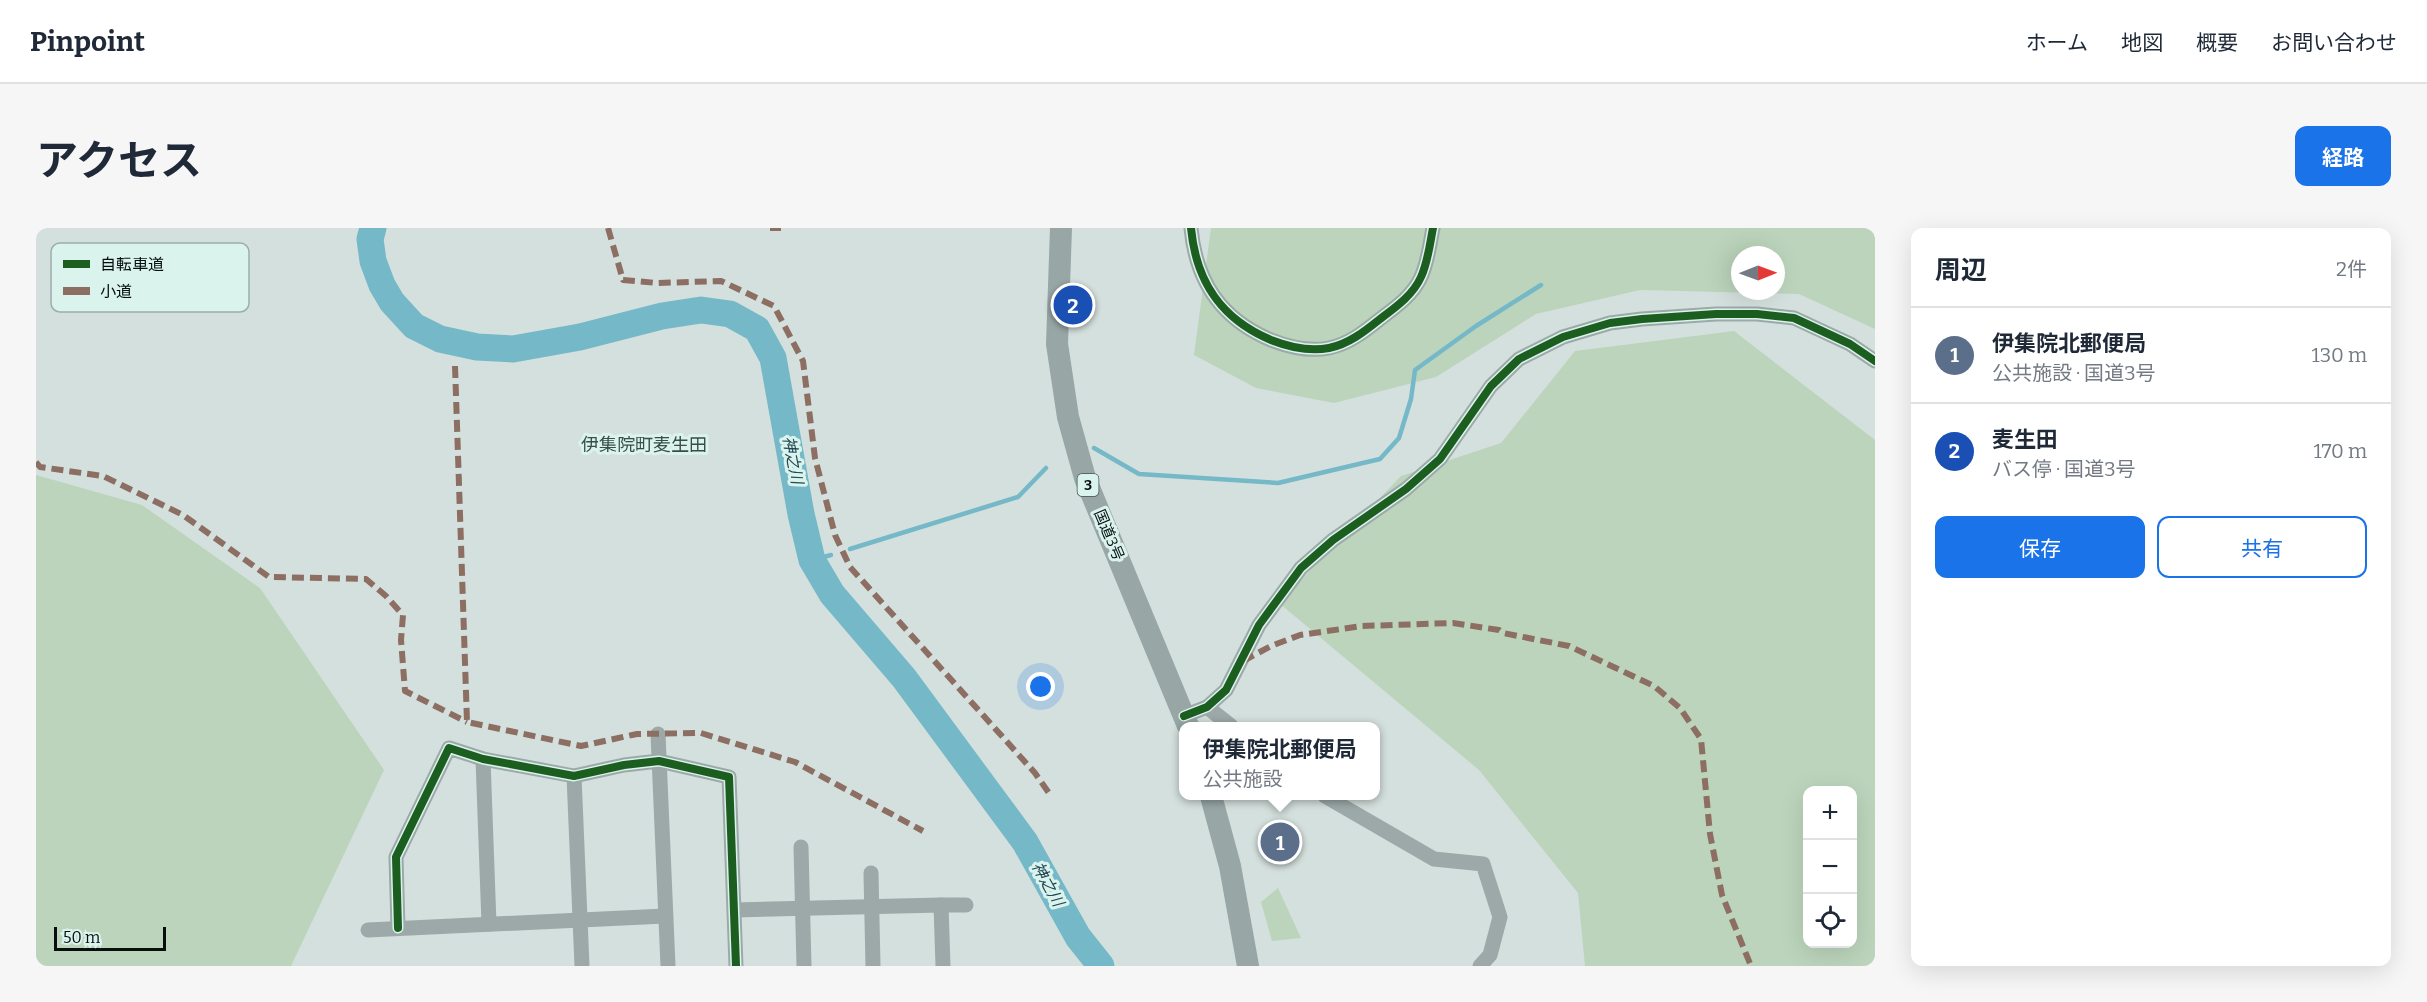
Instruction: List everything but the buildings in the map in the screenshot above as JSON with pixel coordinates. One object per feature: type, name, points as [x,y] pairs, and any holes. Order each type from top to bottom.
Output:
[{"type":"highway","name":"国道3号","points":[[1062,228],[1057,344],[1068,417],[1085,478],[1186,721]]},
{"type":"highway","points":[[1212,800],[1230,866],[1248,966]]},
{"type":"street","points":[[1191,228],[1193,248],[1213,297],[1247,330],[1292,348],[1329,348],[1359,336],[1408,297],[1422,276],[1433,228]]},
{"type":"street","points":[[1186,721],[1226,690],[1259,625],[1301,568],[1333,540],[1406,489],[1440,459],[1491,386],[1519,359],[1563,337],[1610,323],[1726,314],[1794,318],[1850,344],[1875,362]]},
{"type":"street","points":[[1207,707],[1226,722]]},
{"type":"street","points":[[658,734],[669,966]]},
{"type":"street","points":[[398,928],[396,857],[449,748],[483,759],[574,776],[624,765],[659,761],[729,777],[736,966]]},
{"type":"street","points":[[483,759],[489,924]]},
{"type":"street","points":[[574,776],[582,966]]},
{"type":"street","points":[[1334,800],[1434,859],[1484,864],[1500,917],[1490,955],[1480,966]]},
{"type":"street","points":[[801,847],[804,966]]},
{"type":"street","points":[[871,873],[873,966]]},
{"type":"street","points":[[941,905],[943,966]]},
{"type":"street","points":[[735,910],[966,905]]},
{"type":"street","points":[[368,930],[579,922],[665,916]]},
{"type":"green space","points":[[1211,228],[1875,228],[1875,329],[1799,294],[1785,294],[1785,246],[1731,246],[1731,292],[1640,290],[1536,314],[1436,377],[1334,403],[1256,388],[1194,355]]},
{"type":"green space","points":[[1734,331],[1875,440],[1875,966],[1585,966],[1578,893],[1479,770],[1279,603],[1401,476],[1501,443],[1575,351]]},
{"type":"green space","points":[[36,475],[142,505],[260,588],[384,770],[291,966],[36,966]]},
{"type":"green space","points":[[1278,888],[1301,938],[1272,941],[1261,902]]},
{"type":"waterway","name":"神之川","points":[[373,228],[370,239],[373,261],[382,285],[392,302],[414,326],[440,339],[477,347],[513,349],[580,337],[662,316],[701,310],[730,314],[757,329],[773,358],[801,514],[812,560],[832,594],[904,678],[1025,842],[1078,937],[1101,966]]},
{"type":"waterway","points":[[1094,448],[1139,474],[1278,483],[1380,459],[1399,438],[1411,399],[1415,370],[1476,326],[1541,285]]},
{"type":"waterway","points":[[850,549],[1018,497],[1046,468]]},
{"type":"waterway","points":[[812,560],[831,555]]},
{"type":"marked path","points":[[608,228],[623,280],[657,283],[721,281],[774,306],[803,361],[815,458],[835,535],[850,567],[1035,773],[1051,796]]},
{"type":"marked path","points":[[770,228],[781,228]]},
{"type":"marked path","points":[[455,366],[467,722],[581,746],[637,734],[701,733],[795,762],[923,831]]},
{"type":"marked path","points":[[36,462],[40,467],[103,476],[183,515],[269,577],[366,579],[403,615],[401,640],[405,691],[467,722]]},
{"type":"marked path","points":[[1243,661],[1271,646],[1300,635],[1362,626],[1453,623],[1499,630],[1503,633],[1569,646],[1654,686],[1680,708],[1701,739],[1710,834],[1722,895],[1751,966]]},
{"type":"cycle path","points":[[1191,228],[1194,247],[1205,282],[1225,310],[1253,331],[1271,340],[1307,349],[1329,348],[1350,340],[1369,328],[1409,295],[1423,271],[1433,228]]},
{"type":"cycle path","points":[[1184,716],[1207,707],[1226,690],[1259,625],[1301,568],[1333,540],[1406,489],[1440,459],[1491,386],[1519,359],[1563,337],[1610,323],[1716,314],[1757,314],[1794,318],[1850,344],[1875,361]]},
{"type":"cycle path","points":[[398,928],[396,857],[449,748],[483,759],[574,776],[624,765],[659,761],[729,777],[736,966]]},
{"type":"place","name":"麦生田","points":[[1073,305]]},
{"type":"place","name":"伊集院北郵便局","points":[[1280,842]]},
{"type":"district","name":"伊集院町麦生田","points":[[644,445]]}]
